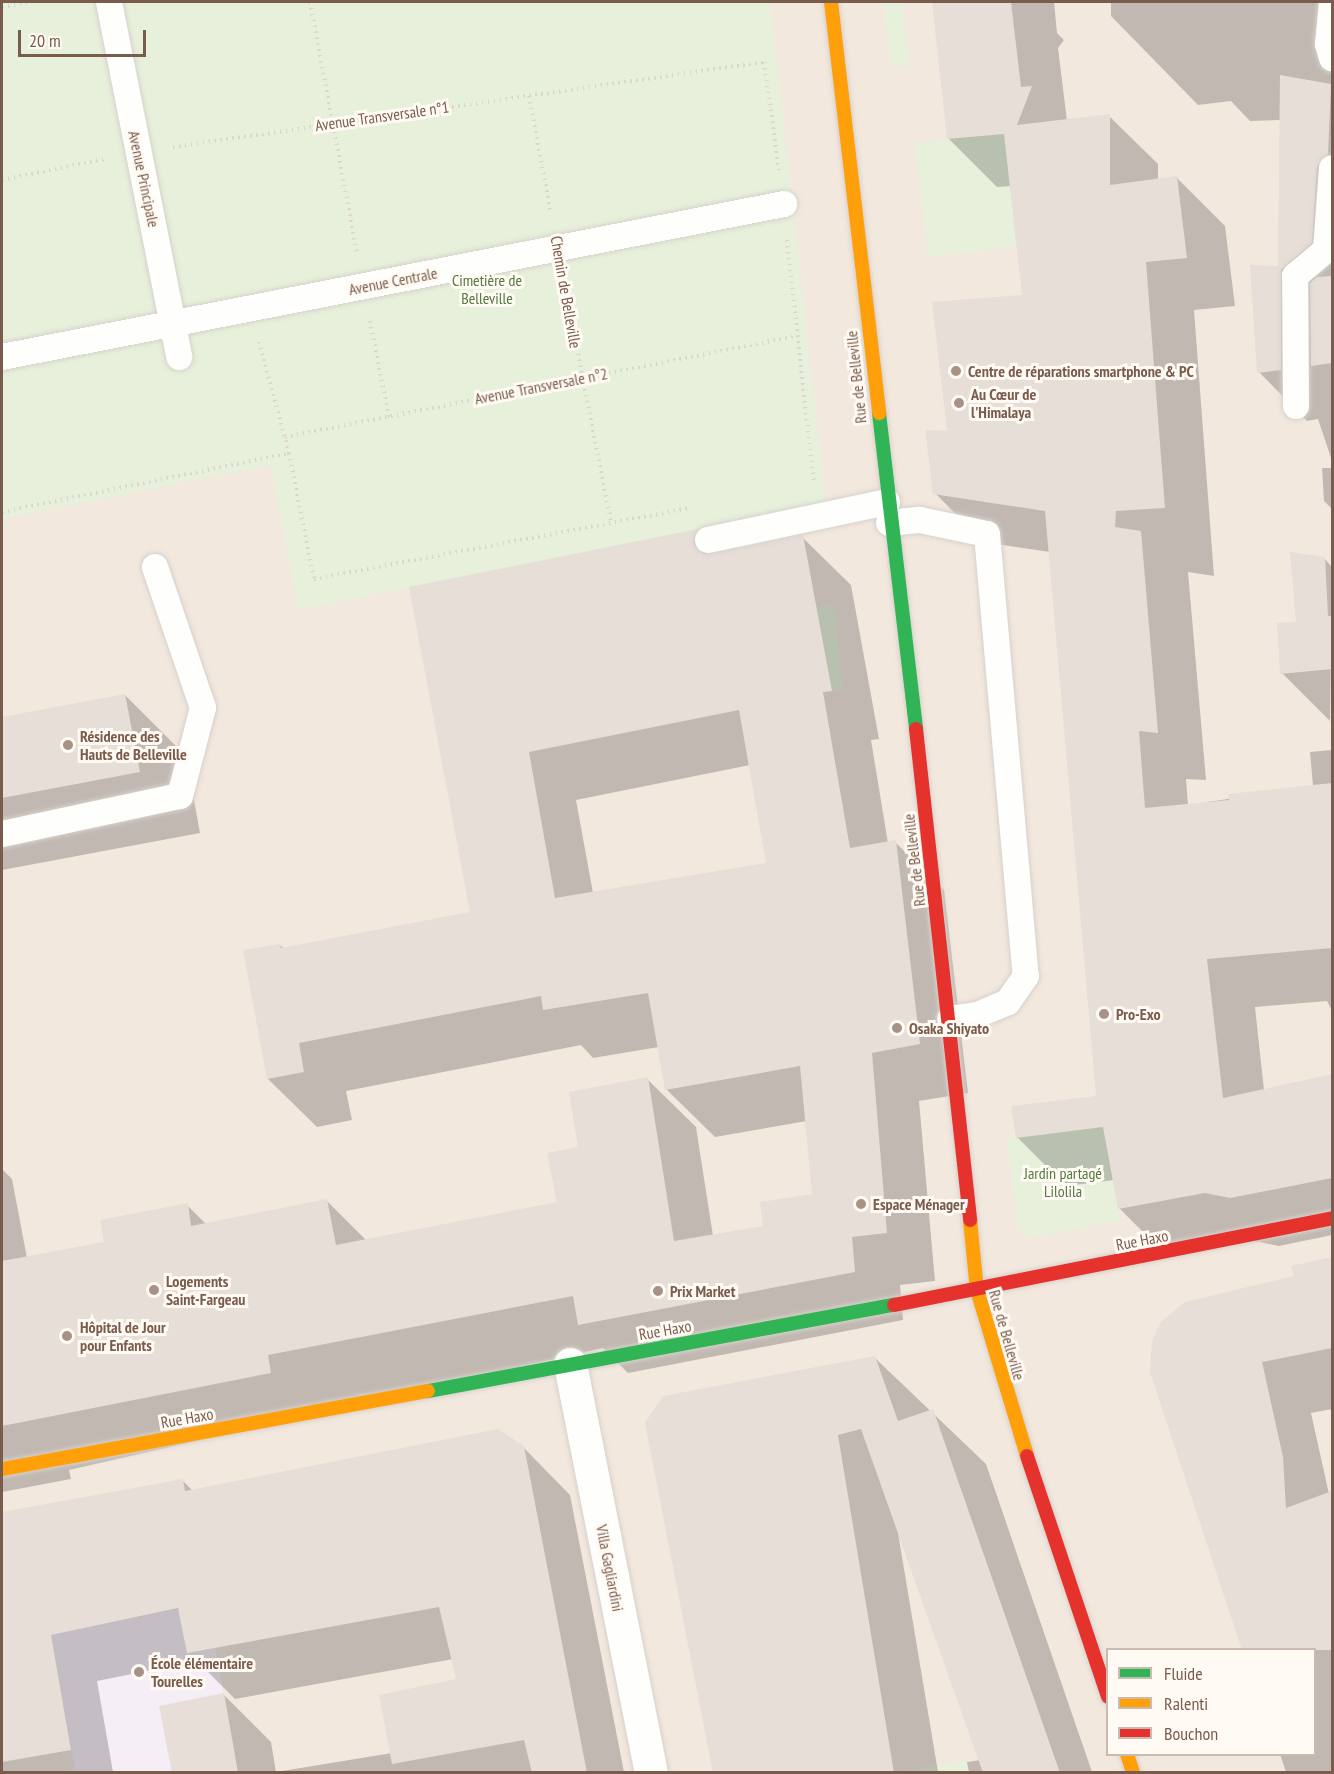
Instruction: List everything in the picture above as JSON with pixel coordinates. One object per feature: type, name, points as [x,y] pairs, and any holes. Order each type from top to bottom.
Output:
[{"type":"main road","name":"Rue de Belleville","points":[[831,2],[888,512],[950,1019],[977,1290],[1016,1421],[1106,1694]]},
{"type":"main road","name":"Rue Haxo","points":[[2,1469],[977,1290],[1332,1218]]},
{"type":"main road","points":[[1126,1756],[1132,1773]]},
{"type":"street","name":"Villa Gagliardini","points":[[570,1364],[651,1773]]},
{"type":"lane","name":"Avenue Principale","points":[[109,2],[179,357]]},
{"type":"lane","points":[[1332,2],[1328,44],[1332,58]]},
{"type":"lane","points":[[1296,406],[1295,276],[1326,249],[1332,168]]},
{"type":"lane","name":"Avenue Centrale","points":[[2,357],[784,204]]},
{"type":"lane","points":[[708,540],[888,512],[987,534],[1026,976],[1008,1002],[978,1015],[950,1019]]},
{"type":"lane","points":[[2,834],[180,796],[203,708],[155,567]]},
{"type":"path","points":[[2,7],[30,2]]},
{"type":"path","points":[[310,2],[389,417]]},
{"type":"path","name":"Avenue Transversale n°1","points":[[2,180],[138,153],[332,122],[765,62],[784,204]]},
{"type":"path","name":"Chemin de Belleville","points":[[529,96],[611,523]]},
{"type":"path","points":[[784,204],[814,485],[803,487]]},
{"type":"path","points":[[251,309],[289,453],[314,579],[701,506]]},
{"type":"path","name":"Avenue Transversale n°2","points":[[285,437],[797,336]]},
{"type":"path","points":[[2,512],[289,453]]},
{"type":"shaded area","points":[[2,2],[1332,2],[1332,1772],[2,1772]]},
{"type":"shaded area","name":"École élémentaire Tourelles","points":[[207,1603],[238,1772],[58,1772],[75,1769],[51,1635]]},
{"type":"green space","name":"Cimetière de Belleville","points":[[2,2],[770,2],[826,504],[298,610],[271,465],[2,519]]},
{"type":"green space","points":[[883,2],[902,2],[909,64],[891,67]]},
{"type":"green space","points":[[1004,134],[1017,247],[928,256],[915,143]]},
{"type":"green space","points":[[835,605],[842,688],[832,691],[816,608]]},
{"type":"green space","name":"Jardin partagé Lilolila","points":[[1103,1127],[1120,1220],[1031,1238],[1017,1227],[1007,1138]]},
{"type":"green space","points":[[966,1761],[968,1772],[898,1772]]},
{"type":"building","points":[[932,2],[1011,2],[1021,87],[1032,86],[1017,125],[1110,114],[1110,185],[1177,176],[1187,258],[1146,262],[1165,508],[1116,511],[1115,527],[1141,531],[1158,733],[1139,731],[1145,808],[1229,800],[1228,794],[1332,783],[1332,948],[1207,959],[1223,1098],[1332,1074],[1332,1178],[1230,1198],[1205,1193],[1118,1209],[1103,1127],[1016,1138],[1011,1106],[1096,1096],[1045,511],[933,494],[925,430],[947,431],[932,302],[1022,295],[1004,134],[947,139]]},
{"type":"building","points":[[1280,75],[1331,84],[1328,154],[1317,167],[1312,243],[1281,270],[1281,370],[1257,373],[1250,265],[1278,266]]},
{"type":"building","points":[[1332,276],[1332,363],[1311,366],[1310,283],[1317,277]]},
{"type":"building","points":[[698,529],[694,544],[704,554],[803,535],[832,691],[823,692],[850,848],[896,840],[920,1044],[872,1053],[887,1233],[852,1237],[855,1272],[578,1325],[573,1296],[268,1355],[271,1373],[2,1426],[2,1261],[104,1242],[100,1220],[188,1203],[191,1226],[327,1199],[336,1245],[557,1202],[547,1153],[578,1147],[569,1092],[648,1077],[674,1241],[763,1226],[760,1202],[812,1194],[800,1066],[665,1090],[648,993],[543,1010],[541,996],[299,1043],[304,1072],[267,1079],[243,950],[280,944],[281,948],[470,912],[409,587]],"holes":[[[739,710],[766,863],[555,898],[529,752]]]},
{"type":"building","points":[[1290,552],[1325,557],[1328,616],[1332,616],[1332,669],[1280,674],[1277,623],[1296,622]]},
{"type":"building","name":"Résidence des Hauts de Belleville","points":[[125,694],[140,772],[2,798],[2,717]]},
{"type":"building","points":[[1332,1257],[1332,1348],[1262,1362],[1283,1457],[1286,1508],[1332,1491],[1332,1650],[1241,1648],[1150,1372],[1152,1341],[1161,1322],[1185,1302],[1294,1276],[1291,1266]]},
{"type":"building","points":[[875,1356],[898,1421],[933,1409],[1060,1773],[983,1773],[861,1429],[838,1435],[894,1773],[713,1773],[645,1423],[663,1396]]},
{"type":"building","points":[[498,1429],[524,1446],[587,1773],[532,1773],[524,1740],[392,1764],[379,1695],[456,1679],[439,1607],[187,1653],[178,1608],[51,1635],[71,1750],[2,1762],[2,1512],[183,1479],[185,1491]]},
{"type":"building","points":[[224,1693],[238,1773],[172,1773],[159,1706]]},
{"type":"traffic: fast","points":[[879,413],[916,729]]},
{"type":"traffic: fast","points":[[428,1391],[894,1305]]},
{"type":"traffic: slow","points":[[831,2],[879,413]]},
{"type":"traffic: slow","points":[[970,1220],[977,1290],[1027,1456]]},
{"type":"traffic: slow","points":[[2,1469],[428,1391]]},
{"type":"traffic: slow","points":[[1128,1756],[1133,1772]]},
{"type":"traffic: jam","points":[[916,729],[970,1220]]},
{"type":"traffic: jam","points":[[894,1305],[1332,1218]]},
{"type":"traffic: jam","points":[[1027,1456],[1106,1691]]},
{"type":"place","name":"Centre de réparations smartphone & PC","points":[[956,371]]},
{"type":"place","name":"Au Cœur de l'Himalaya","points":[[959,403]]},
{"type":"place","name":"Résidence des Hauts de Belleville","points":[[68,745]]},
{"type":"place","name":"Pro-Exo","points":[[1104,1014]]},
{"type":"place","name":"Osaka Shiyato","points":[[897,1028]]},
{"type":"place","name":"Espace Ménager","points":[[861,1204]]},
{"type":"place","name":"Logements Saint-Fargeau","points":[[154,1290]]},
{"type":"place","name":"Prix Market","points":[[658,1291]]},
{"type":"place","name":"Hôpital de Jour pour Enfants","points":[[67,1336]]},
{"type":"place","name":"École élémentaire Tourelles","points":[[139,1672]]}]
